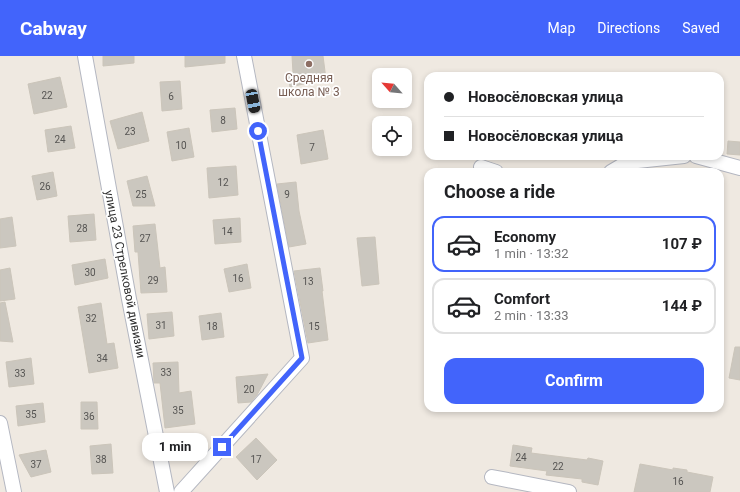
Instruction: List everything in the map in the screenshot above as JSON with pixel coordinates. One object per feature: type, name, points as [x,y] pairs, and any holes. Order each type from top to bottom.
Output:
[{"type":"street","name":"улица 23 Стрелковой дивизии","points":[[85,56],[167,492]]},
{"type":"street","points":[[181,492],[302,358],[244,56]]},
{"type":"street","points":[[618,168],[628,162],[647,160]]},
{"type":"street","points":[[711,160],[740,168]]},
{"type":"street","points":[[0,423],[14,492]]},
{"type":"street","points":[[492,476],[570,492]]},
{"type":"building","points":[[103,56],[134,56],[134,63],[103,66]]},
{"type":"building","points":[[185,56],[225,56],[225,63],[185,67]]},
{"type":"building","name":"Средняя школа № 3","points":[[292,56],[323,56],[326,79],[290,87],[288,74],[293,73]]},
{"type":"building","points":[[60,77],[67,107],[34,114],[28,84]]},
{"type":"building","points":[[180,81],[182,109],[162,111],[160,82]]},
{"type":"building","points":[[235,108],[237,129],[212,132],[210,110]]},
{"type":"building","points":[[142,112],[149,141],[118,149],[110,121]]},
{"type":"building","points":[[71,126],[75,148],[48,152],[45,130]]},
{"type":"building","points":[[189,128],[194,157],[172,161],[167,132]]},
{"type":"building","points":[[323,130],[328,159],[301,164],[297,135]]},
{"type":"building","points":[[728,141],[740,142],[740,155],[727,154]]},
{"type":"building","points":[[236,166],[238,195],[209,198],[207,168]]},
{"type":"building","points":[[53,172],[57,196],[37,200],[32,176]]},
{"type":"building","points":[[147,176],[155,206],[133,206],[127,181]]},
{"type":"building","points":[[296,182],[299,211],[306,244],[289,247],[277,184]]},
{"type":"building","points":[[94,214],[96,240],[70,242],[68,216]]},
{"type":"building","points":[[12,217],[16,246],[0,248],[0,219]]},
{"type":"building","points":[[240,218],[241,242],[215,244],[213,220]]},
{"type":"building","points":[[155,224],[160,268],[165,267],[167,292],[141,293],[138,252],[135,252],[133,226]]},
{"type":"building","points":[[375,237],[379,284],[362,286],[357,238]]},
{"type":"building","points":[[105,259],[108,278],[75,285],[72,265]]},
{"type":"building","points":[[247,264],[251,288],[229,292],[224,269]]},
{"type":"building","points":[[10,268],[15,299],[0,301],[0,270]]},
{"type":"building","points":[[320,268],[328,340],[308,343],[294,271]]},
{"type":"building","points":[[5,302],[13,342],[0,341],[0,303]]},
{"type":"building","points":[[101,303],[107,344],[114,343],[118,368],[89,373],[78,307]]},
{"type":"building","points":[[172,312],[174,336],[149,339],[147,314]]},
{"type":"building","points":[[221,313],[224,337],[202,340],[199,316]]},
{"type":"building","points":[[735,347],[740,347],[740,380],[729,378]]},
{"type":"building","points":[[31,358],[34,384],[9,387],[6,362]]},
{"type":"building","points":[[178,362],[179,393],[191,391],[195,424],[165,428],[160,383],[154,383],[153,363]]},
{"type":"building","points":[[268,374],[257,395],[251,402],[238,403],[236,377]]},
{"type":"building","points":[[81,402],[97,402],[98,429],[81,429]]},
{"type":"building","points":[[43,403],[45,422],[18,426],[16,406]]},
{"type":"building","points":[[256,438],[277,460],[257,480],[236,457]]},
{"type":"building","points":[[111,444],[113,473],[92,474],[90,446]]},
{"type":"building","points":[[513,445],[532,448],[531,453],[587,460],[588,458],[603,461],[598,485],[582,482],[582,479],[546,475],[547,471],[510,466]]},
{"type":"building","points":[[46,450],[51,472],[31,477],[19,455]]},
{"type":"building","points":[[640,464],[673,470],[673,468],[687,470],[687,472],[713,477],[710,492],[634,492]]},
{"type":"place","name":"Средняя школа № 3","points":[[309,64]]},
{"type":"route","points":[[222,447],[302,358],[258,131]]}]
